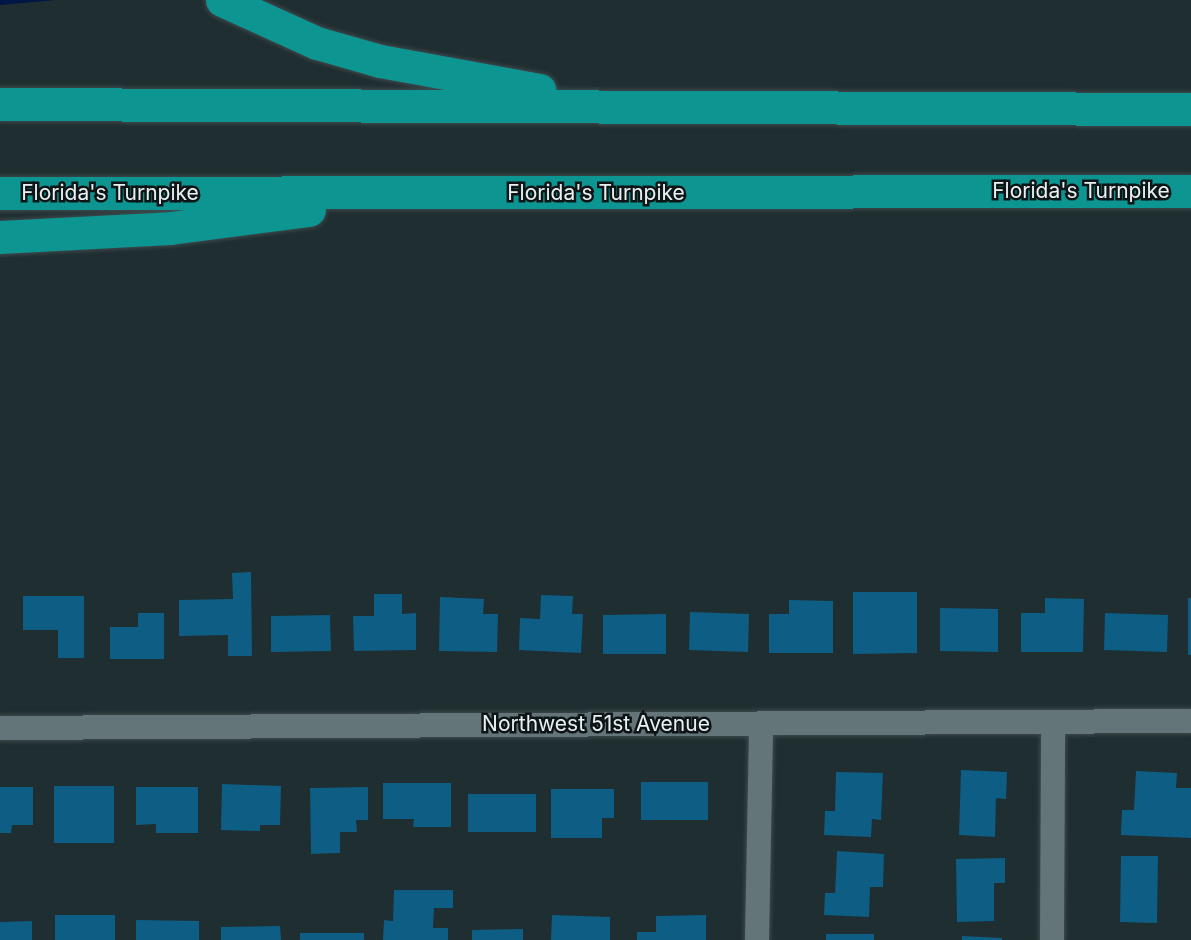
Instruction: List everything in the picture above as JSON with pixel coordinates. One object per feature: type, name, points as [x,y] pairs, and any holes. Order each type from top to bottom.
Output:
[{"type":"highway","points":[[222,0],[317,43],[380,61],[608,104]]},
{"type":"highway","points":[[0,104],[608,104],[1191,109]]},
{"type":"highway","name":"Florida's Turnpike","points":[[0,193],[1191,191]]},
{"type":"highway","points":[[0,237],[170,228],[449,192]]},
{"type":"street","name":"Northwest 51st Avenue","points":[[0,728],[1191,721]]},
{"type":"street","points":[[1052,940],[1053,722]]},
{"type":"street","points":[[757,940],[761,724]]},
{"type":"water","points":[[0,0],[56,0],[0,5]]},
{"type":"building","points":[[251,572],[252,656],[228,656],[228,635],[179,636],[179,600],[233,599],[232,573]]},
{"type":"building","points":[[853,592],[917,592],[917,653],[853,654]]},
{"type":"building","points":[[374,594],[402,594],[402,614],[416,613],[416,650],[354,651],[353,616],[374,616]]},
{"type":"building","points":[[541,595],[573,596],[572,614],[583,614],[581,653],[519,650],[520,618],[540,619]]},
{"type":"building","points":[[23,596],[84,596],[84,658],[58,658],[58,630],[23,630]]},
{"type":"building","points":[[440,597],[484,599],[483,614],[498,614],[497,652],[439,651]]},
{"type":"building","points":[[1045,598],[1084,599],[1083,652],[1021,652],[1021,613],[1045,613]]},
{"type":"building","points":[[1188,598],[1191,598],[1191,655],[1188,655]]},
{"type":"building","points":[[789,600],[833,601],[833,653],[769,653],[769,614],[789,614]]},
{"type":"building","points":[[940,608],[998,609],[998,652],[940,651]]},
{"type":"building","points":[[690,612],[749,614],[748,652],[689,650]]},
{"type":"building","points":[[138,613],[164,613],[164,659],[110,659],[110,627],[138,627]]},
{"type":"building","points":[[1105,613],[1168,615],[1167,652],[1104,650]]},
{"type":"building","points":[[666,614],[666,654],[603,654],[603,615]]},
{"type":"building","points":[[330,615],[331,651],[271,652],[271,616]]},
{"type":"building","points":[[961,770],[1007,772],[1006,799],[996,798],[995,837],[959,835]]},
{"type":"building","points":[[1136,771],[1177,773],[1176,788],[1191,788],[1191,838],[1121,835],[1122,810],[1134,810]]},
{"type":"building","points":[[836,772],[883,773],[881,820],[872,819],[871,837],[824,835],[825,811],[835,811]]},
{"type":"building","points":[[641,782],[708,782],[708,820],[641,820]]},
{"type":"building","points":[[383,783],[451,783],[451,827],[413,827],[414,819],[383,819]]},
{"type":"building","points":[[222,784],[281,786],[280,825],[260,825],[260,831],[221,830]]},
{"type":"building","points":[[54,786],[114,786],[114,843],[54,843]]},
{"type":"building","points":[[0,787],[33,787],[33,825],[12,825],[11,833],[0,833]]},
{"type":"building","points":[[136,787],[198,787],[198,833],[156,833],[156,824],[136,825]]},
{"type":"building","points":[[368,787],[368,820],[356,820],[357,832],[340,832],[340,853],[311,854],[310,788]]},
{"type":"building","points":[[551,789],[614,789],[614,818],[602,818],[602,838],[551,838]]},
{"type":"building","points":[[468,794],[536,794],[536,832],[468,832]]},
{"type":"building","points":[[837,851],[884,854],[883,887],[870,887],[869,917],[824,915],[825,893],[835,893]]},
{"type":"building","points":[[1121,856],[1158,856],[1157,923],[1120,922]]},
{"type":"building","points":[[1005,858],[1005,883],[994,883],[994,921],[957,922],[956,859]]},
{"type":"building","points":[[394,890],[453,890],[453,908],[434,908],[433,928],[448,928],[448,940],[383,940],[384,920],[393,921]]},
{"type":"building","points":[[55,915],[115,915],[115,940],[55,940]]},
{"type":"building","points":[[552,915],[610,917],[610,940],[551,940]]},
{"type":"building","points":[[706,915],[706,940],[637,940],[637,932],[656,932],[656,916]]},
{"type":"building","points":[[136,920],[199,921],[199,940],[136,940]]},
{"type":"building","points":[[32,921],[32,940],[0,940],[0,922]]},
{"type":"building","points":[[280,926],[281,940],[221,940],[221,927]]},
{"type":"building","points":[[523,929],[523,940],[472,940],[472,930]]},
{"type":"building","points":[[300,933],[364,933],[364,940],[300,940]]},
{"type":"building","points":[[826,934],[874,934],[874,940],[826,940]]},
{"type":"building","points":[[962,936],[1002,938],[1002,940],[962,940]]}]
